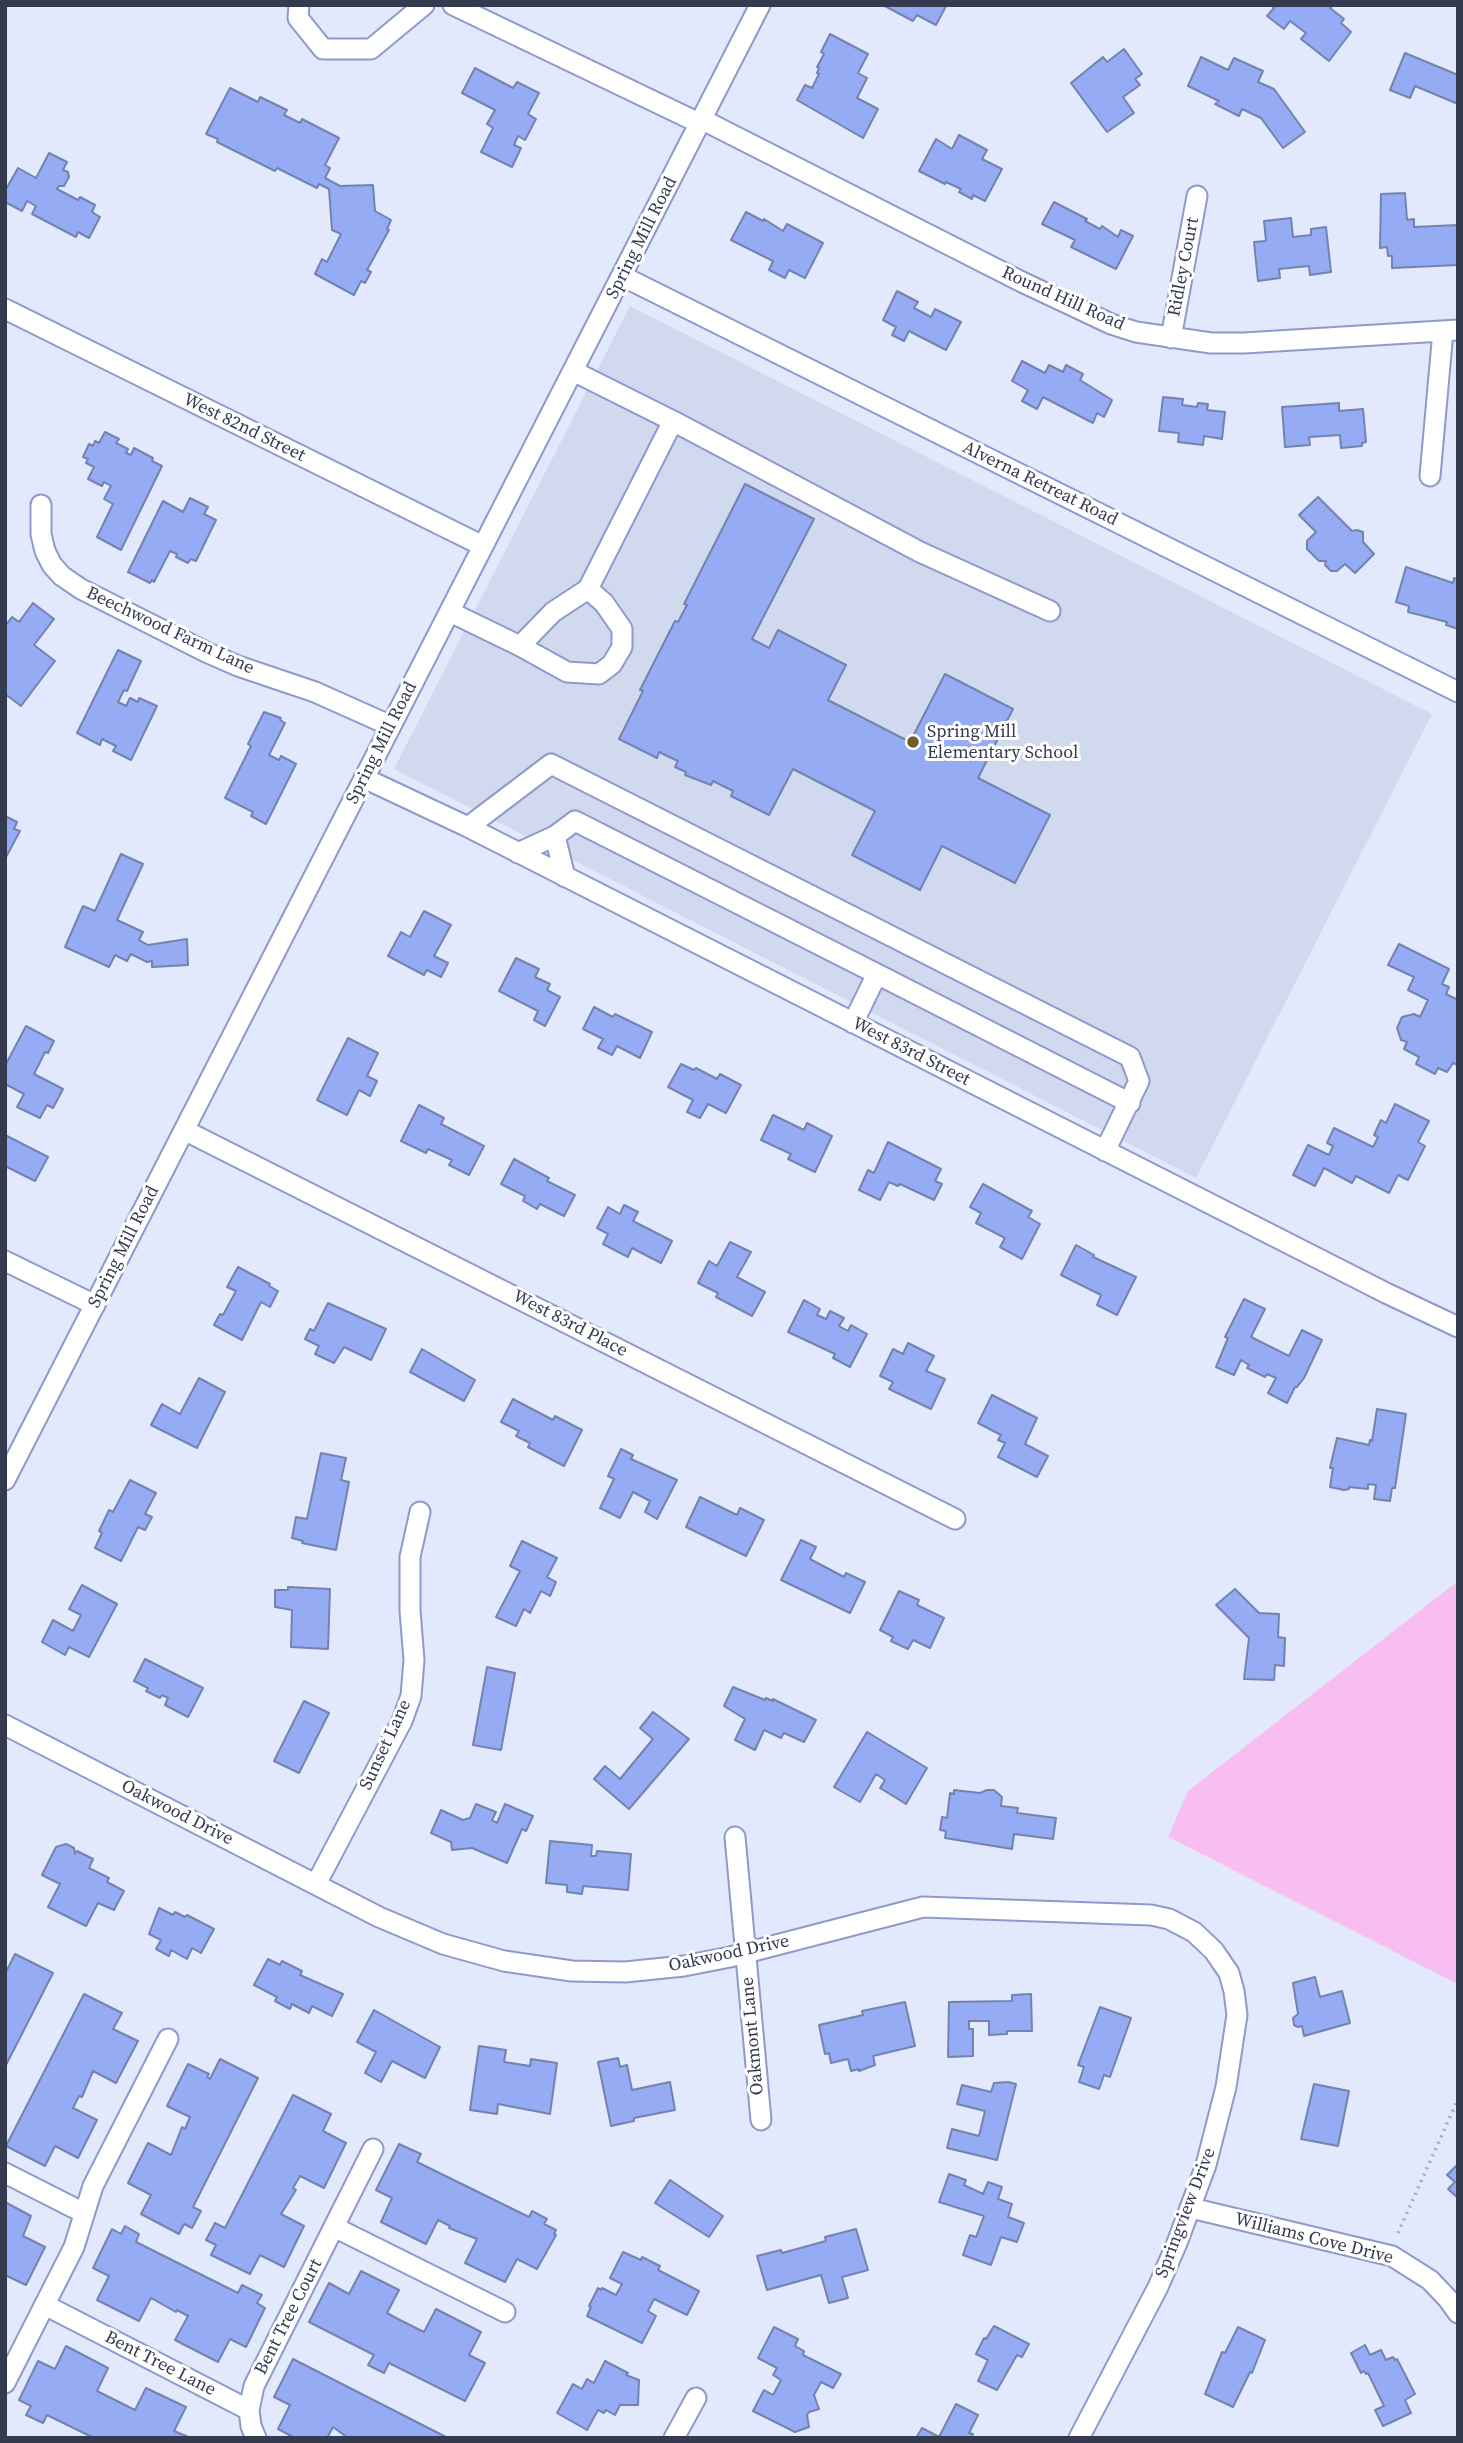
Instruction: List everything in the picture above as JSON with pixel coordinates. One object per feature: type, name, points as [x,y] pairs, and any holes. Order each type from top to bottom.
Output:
[{"type":"street","points":[[299,5],[298,18],[323,49],[370,49],[424,5]]},
{"type":"street","name":"Round Hill Road","points":[[453,5],[702,122],[1064,302],[1125,328],[1171,338],[1244,343],[1450,330]]},
{"type":"street","name":"Spring Mill Road","points":[[5,1480],[760,5]]},
{"type":"street","name":"Ridley Court","points":[[1171,338],[1198,196]]},
{"type":"street","name":"Alverna Retreat Road","points":[[622,276],[1458,692]]},
{"type":"street","name":"West 82nd Street","points":[[5,309],[483,547]]},
{"type":"street","points":[[1430,476],[1450,330]]},
{"type":"street","points":[[573,371],[920,552],[1049,611]]},
{"type":"street","points":[[520,646],[553,612],[588,589],[673,421]]},
{"type":"street","name":"Beechwood Farm Lane","points":[[41,505],[41,534],[49,559],[62,576],[81,589],[206,652],[315,692],[391,726]]},
{"type":"street","points":[[450,612],[567,672],[598,674],[612,664],[622,647],[622,629],[604,603],[588,589]]},
{"type":"street","points":[[468,828],[551,764],[1130,1057],[1139,1081],[1105,1151]]},
{"type":"street","name":"West 83rd Street","points":[[364,778],[1458,1327]]},
{"type":"street","points":[[518,853],[555,836],[575,821],[1130,1103]]},
{"type":"street","points":[[555,836],[565,877]]},
{"type":"street","points":[[853,1023],[877,974]]},
{"type":"street","name":"West 83rd Place","points":[[184,1130],[955,1519]]},
{"type":"street","points":[[5,1261],[95,1305]]},
{"type":"street","name":"Sunset Lane","points":[[316,1885],[408,1704],[413,1687],[410,1556],[420,1512]]},
{"type":"street","name":"Oakwood Drive","points":[[5,1725],[408,1931],[504,1961],[572,1970],[625,1972],[684,1966],[746,1953],[923,1907],[1152,1915],[1169,1919],[1201,1937],[1229,1973]]},
{"type":"street","name":"Oakmont Lane","points":[[735,1837],[761,2120]]},
{"type":"street","name":"Springview Drive","points":[[1079,2438],[1158,2287],[1191,2208],[1218,2122],[1236,2028],[1236,2003],[1229,1973]]},
{"type":"street","points":[[5,2383],[76,2243],[93,2186],[168,2039]]},
{"type":"street","name":"Bent Tree Court","points":[[249,2410],[254,2386],[373,2150]]},
{"type":"street","points":[[5,2173],[84,2213]]},
{"type":"street","name":"Williams Cove Drive","points":[[1191,2208],[1392,2256],[1430,2280],[1458,2314]]},
{"type":"street","points":[[334,2227],[505,2312]]},
{"type":"street","name":"Bent Tree Lane","points":[[45,2305],[249,2410]]},
{"type":"street","points":[[674,2438],[695,2398]]},
{"type":"street","points":[[249,2410],[256,2438]]},
{"type":"path","points":[[1398,2233],[1458,2099]]},
{"type":"shaded area","name":"Spring Mill Elementary School","points":[[630,306],[1432,714],[1196,1178],[394,769]]},
{"type":"shaded area","points":[[1458,1581],[1458,1984],[1168,1837],[1188,1791]]},
{"type":"building","points":[[883,5],[946,6],[936,25],[917,15],[913,21]]},
{"type":"building","points":[[1271,5],[1333,5],[1330,8],[1344,19],[1341,23],[1351,32],[1329,61],[1301,39],[1306,33],[1290,21],[1284,29],[1267,16],[1274,8]]},
{"type":"building","points":[[830,34],[868,54],[858,73],[867,78],[857,98],[878,109],[863,138],[797,100],[805,85],[812,88],[819,74],[817,67],[824,54],[821,52]]},
{"type":"building","points":[[1124,49],[1142,74],[1135,79],[1140,85],[1123,97],[1134,113],[1107,132],[1071,83],[1103,57],[1107,62]]},
{"type":"building","points":[[1405,53],[1458,75],[1458,104],[1415,86],[1410,98],[1390,90]]},
{"type":"building","points":[[1201,57],[1228,70],[1234,58],[1263,71],[1258,82],[1274,89],[1305,132],[1283,148],[1261,118],[1242,109],[1239,116],[1215,104],[1219,101],[1188,86]]},
{"type":"building","points":[[475,68],[513,88],[517,82],[539,93],[528,114],[536,119],[525,140],[518,136],[514,145],[521,148],[512,167],[481,152],[493,128],[487,124],[495,110],[462,93]]},
{"type":"building","points":[[230,88],[258,102],[260,97],[287,110],[284,115],[300,123],[302,119],[339,138],[325,165],[330,168],[325,178],[340,186],[373,185],[375,211],[391,220],[387,229],[389,230],[367,270],[371,272],[365,283],[361,281],[354,295],[315,274],[322,259],[327,262],[341,234],[332,230],[329,189],[319,184],[317,188],[277,168],[275,171],[206,134]]},
{"type":"building","points":[[959,135],[987,150],[982,159],[1002,169],[985,201],[973,195],[972,199],[959,192],[961,189],[919,171],[936,139],[952,149]]},
{"type":"building","points":[[49,153],[67,162],[63,170],[68,172],[69,177],[64,186],[57,189],[95,205],[92,212],[100,217],[89,238],[78,232],[76,237],[32,214],[36,206],[27,201],[22,211],[5,202],[5,191],[18,168],[36,178]]},
{"type":"building","points":[[1405,193],[1407,220],[1414,219],[1414,227],[1458,225],[1458,265],[1392,268],[1392,256],[1388,256],[1387,247],[1380,248],[1381,194]]},
{"type":"building","points":[[1054,202],[1118,237],[1121,230],[1133,236],[1116,269],[1071,247],[1075,240],[1042,224]]},
{"type":"building","points":[[746,212],[783,231],[787,224],[823,243],[805,278],[789,270],[785,278],[769,270],[773,261],[731,240]]},
{"type":"building","points":[[1291,218],[1293,237],[1311,235],[1311,229],[1326,227],[1331,272],[1310,275],[1309,266],[1279,269],[1280,278],[1258,281],[1254,242],[1266,241],[1264,221]]},
{"type":"building","points":[[897,291],[918,302],[914,308],[931,317],[935,309],[961,322],[946,350],[909,331],[904,341],[892,335],[896,327],[883,320]]},
{"type":"building","points":[[1022,361],[1045,373],[1049,365],[1063,372],[1066,365],[1083,374],[1080,380],[1112,400],[1104,417],[1097,413],[1093,423],[1043,397],[1037,409],[1022,401],[1028,390],[1012,381]]},
{"type":"building","points":[[1163,397],[1183,399],[1182,405],[1197,407],[1198,403],[1208,404],[1207,410],[1225,412],[1222,439],[1204,436],[1203,445],[1178,442],[1179,433],[1159,431]]},
{"type":"building","points":[[1339,403],[1339,411],[1363,409],[1366,442],[1362,443],[1362,446],[1341,448],[1340,435],[1309,437],[1310,445],[1285,447],[1282,407]]},
{"type":"building","points":[[105,432],[119,439],[116,443],[128,449],[126,453],[131,455],[134,448],[162,466],[121,550],[97,537],[113,504],[104,499],[111,486],[104,482],[102,486],[88,479],[94,467],[86,463],[88,459],[83,457],[89,444],[93,446],[95,441],[99,443]]},
{"type":"building","points":[[745,484],[814,519],[752,639],[769,648],[778,630],[846,665],[828,700],[910,742],[945,674],[1013,709],[978,778],[1050,815],[1015,883],[942,846],[920,890],[852,855],[875,811],[793,769],[769,815],[731,796],[733,791],[713,781],[711,785],[685,775],[686,772],[675,767],[678,761],[659,752],[657,758],[619,739],[643,691],[640,690],[675,621],[678,622],[687,605],[684,604]]},
{"type":"building","points":[[1318,497],[1352,531],[1363,532],[1363,542],[1374,554],[1355,573],[1345,564],[1337,571],[1331,571],[1325,565],[1326,561],[1319,561],[1307,549],[1307,541],[1316,532],[1299,515]]},
{"type":"building","points":[[190,498],[208,507],[204,514],[216,520],[196,561],[191,559],[188,563],[170,551],[154,582],[152,580],[150,583],[128,572],[163,501],[183,512]]},
{"type":"building","points":[[1406,567],[1453,583],[1454,578],[1458,579],[1458,629],[1446,625],[1447,622],[1408,612],[1409,606],[1396,602]]},
{"type":"building","points":[[33,603],[54,619],[34,645],[55,661],[21,706],[5,694],[5,626],[12,617],[19,622]]},
{"type":"building","points":[[118,650],[141,661],[127,691],[124,690],[118,702],[126,706],[130,698],[138,702],[139,698],[157,706],[131,760],[113,751],[116,746],[102,739],[100,745],[77,733]]},
{"type":"building","points":[[264,712],[281,718],[285,723],[269,755],[279,760],[281,756],[296,764],[266,824],[251,816],[253,812],[225,798],[251,746],[248,744]]},
{"type":"building","points":[[5,816],[17,822],[14,829],[20,831],[5,859]]},
{"type":"building","points":[[121,854],[143,864],[117,920],[143,932],[139,940],[148,945],[187,939],[188,965],[152,967],[152,961],[147,962],[131,954],[127,961],[115,955],[109,967],[65,947],[83,906],[95,911]]},
{"type":"building","points":[[424,911],[451,925],[434,956],[448,963],[441,977],[427,970],[424,975],[388,956],[401,932],[410,937]]},
{"type":"building","points":[[1399,944],[1449,969],[1442,984],[1449,987],[1446,994],[1458,1000],[1458,1065],[1453,1063],[1447,1072],[1438,1068],[1435,1074],[1416,1064],[1419,1057],[1404,1049],[1407,1042],[1401,1040],[1397,1028],[1402,1017],[1414,1014],[1420,1017],[1428,1000],[1408,990],[1414,977],[1388,965]]},
{"type":"building","points":[[516,958],[539,969],[535,977],[550,984],[547,990],[560,997],[545,1026],[534,1020],[538,1011],[499,991]]},
{"type":"building","points":[[594,1007],[652,1032],[640,1058],[617,1046],[612,1055],[598,1048],[603,1039],[583,1029]]},
{"type":"building","points":[[26,1026],[54,1041],[34,1074],[63,1089],[53,1108],[47,1105],[40,1118],[17,1107],[24,1094],[5,1084],[5,1066]]},
{"type":"building","points":[[348,1038],[378,1053],[367,1076],[377,1081],[370,1096],[359,1090],[347,1115],[317,1100]]},
{"type":"building","points":[[681,1064],[717,1079],[720,1074],[741,1085],[726,1113],[708,1104],[700,1118],[687,1112],[693,1100],[668,1087]]},
{"type":"building","points":[[1395,1104],[1429,1121],[1418,1142],[1425,1146],[1408,1180],[1398,1175],[1389,1193],[1356,1176],[1352,1183],[1324,1168],[1315,1186],[1293,1175],[1308,1145],[1329,1155],[1333,1146],[1327,1143],[1334,1128],[1373,1147],[1378,1137],[1374,1135],[1381,1120],[1386,1123]]},
{"type":"building","points":[[419,1105],[444,1118],[441,1124],[484,1146],[469,1175],[449,1165],[452,1160],[428,1149],[426,1153],[401,1141]]},
{"type":"building","points":[[773,1115],[804,1130],[807,1123],[832,1136],[815,1172],[788,1159],[791,1154],[761,1140]]},
{"type":"building","points":[[7,1136],[48,1157],[35,1181],[5,1166]]},
{"type":"building","points":[[888,1142],[941,1169],[935,1181],[942,1184],[934,1200],[900,1184],[898,1186],[889,1182],[880,1200],[859,1190],[868,1170],[874,1173]]},
{"type":"building","points":[[514,1159],[549,1178],[547,1181],[575,1195],[564,1216],[540,1204],[537,1209],[523,1201],[525,1196],[501,1184]]},
{"type":"building","points":[[983,1184],[1032,1211],[1028,1217],[1040,1224],[1022,1259],[1000,1247],[1005,1238],[976,1223],[981,1213],[970,1207]]},
{"type":"building","points":[[624,1205],[638,1212],[633,1221],[672,1241],[661,1263],[632,1248],[628,1257],[603,1244],[608,1234],[597,1228],[608,1207],[620,1214]]},
{"type":"building","points":[[730,1242],[751,1252],[737,1277],[765,1292],[752,1316],[716,1297],[718,1293],[698,1283],[709,1261],[717,1266]]},
{"type":"building","points":[[1076,1245],[1094,1255],[1093,1257],[1136,1277],[1117,1315],[1097,1305],[1101,1295],[1061,1275]]},
{"type":"building","points":[[238,1267],[278,1291],[270,1307],[261,1302],[242,1340],[214,1325],[220,1314],[223,1315],[236,1291],[227,1287]]},
{"type":"building","points":[[1244,1299],[1265,1309],[1251,1337],[1289,1356],[1302,1330],[1322,1340],[1304,1378],[1295,1387],[1287,1403],[1268,1393],[1276,1378],[1267,1374],[1265,1377],[1247,1368],[1249,1365],[1241,1360],[1234,1375],[1216,1367],[1228,1338],[1225,1337]]},
{"type":"building","points":[[804,1300],[820,1309],[817,1315],[826,1319],[830,1311],[844,1318],[839,1326],[848,1331],[851,1325],[867,1334],[850,1367],[833,1358],[835,1354],[788,1332]]},
{"type":"building","points":[[328,1303],[386,1329],[371,1360],[344,1347],[334,1363],[315,1354],[319,1346],[305,1339],[310,1329],[314,1331]]},
{"type":"building","points":[[908,1343],[934,1356],[926,1371],[945,1379],[931,1409],[889,1389],[893,1382],[880,1376],[893,1349],[903,1354]]},
{"type":"building","points":[[422,1349],[475,1380],[464,1401],[410,1372]]},
{"type":"building","points":[[199,1378],[225,1392],[197,1448],[151,1425],[162,1404],[180,1414]]},
{"type":"building","points":[[992,1395],[1037,1418],[1025,1444],[1048,1456],[1037,1477],[998,1457],[1005,1443],[998,1440],[1001,1435],[978,1423]]},
{"type":"building","points":[[513,1399],[553,1420],[555,1416],[582,1430],[564,1466],[528,1447],[530,1443],[516,1436],[519,1431],[501,1422]]},
{"type":"building","points":[[1377,1409],[1406,1414],[1395,1488],[1392,1488],[1390,1501],[1374,1499],[1376,1485],[1368,1484],[1368,1489],[1349,1487],[1344,1490],[1330,1487],[1333,1468],[1330,1468],[1337,1438],[1369,1445]]},
{"type":"building","points":[[621,1449],[633,1455],[631,1459],[677,1480],[657,1519],[645,1512],[650,1501],[633,1492],[620,1518],[600,1508],[614,1479],[608,1476]]},
{"type":"building","points":[[321,1453],[346,1458],[341,1480],[349,1482],[336,1550],[302,1543],[303,1541],[292,1538],[296,1517],[307,1519]]},
{"type":"building","points":[[130,1480],[156,1493],[145,1514],[152,1517],[145,1530],[138,1527],[121,1561],[95,1548],[102,1533],[99,1531],[109,1510],[113,1512]]},
{"type":"building","points":[[700,1497],[737,1515],[740,1508],[764,1520],[746,1556],[686,1527]]},
{"type":"building","points":[[801,1540],[816,1547],[810,1559],[844,1577],[846,1573],[865,1582],[850,1613],[781,1580]]},
{"type":"building","points":[[522,1541],[557,1558],[547,1577],[556,1582],[550,1596],[541,1591],[530,1613],[524,1609],[516,1626],[496,1617],[520,1571],[510,1566]]},
{"type":"building","points":[[82,1585],[117,1604],[89,1657],[69,1647],[65,1655],[42,1642],[53,1620],[73,1631],[81,1615],[69,1609]]},
{"type":"building","points":[[288,1587],[330,1589],[328,1649],[291,1647],[292,1610],[275,1607],[275,1590],[288,1590]]},
{"type":"building","points":[[1235,1589],[1259,1613],[1279,1614],[1278,1637],[1285,1638],[1284,1666],[1275,1665],[1274,1680],[1244,1679],[1249,1638],[1216,1605]]},
{"type":"building","points":[[899,1591],[919,1600],[917,1605],[944,1618],[930,1648],[913,1640],[908,1649],[891,1641],[893,1637],[880,1630]]},
{"type":"building","points":[[145,1659],[203,1688],[188,1717],[165,1705],[168,1698],[162,1695],[160,1698],[146,1691],[148,1688],[134,1681]]},
{"type":"building","points":[[487,1667],[515,1673],[501,1750],[473,1745]]},
{"type":"building","points":[[733,1687],[765,1700],[773,1699],[816,1720],[804,1742],[784,1733],[781,1738],[764,1730],[755,1750],[735,1740],[745,1719],[724,1706]]},
{"type":"building","points":[[304,1701],[329,1713],[299,1773],[274,1761]]},
{"type":"building","points":[[653,1712],[689,1739],[629,1809],[594,1779],[605,1766],[620,1779],[653,1739],[640,1728]]},
{"type":"building","points":[[867,1732],[927,1768],[906,1804],[880,1788],[885,1780],[876,1774],[860,1802],[834,1787]]},
{"type":"building","points":[[954,1790],[980,1793],[994,1790],[1002,1797],[1001,1806],[1018,1808],[1017,1813],[1056,1818],[1053,1839],[1014,1834],[1012,1849],[945,1838],[946,1831],[940,1830],[942,1817],[947,1818],[950,1793],[954,1794]]},
{"type":"building","points":[[476,1804],[496,1812],[492,1820],[497,1823],[505,1804],[533,1816],[526,1831],[522,1829],[507,1863],[472,1848],[452,1850],[451,1842],[431,1833],[441,1810],[463,1820],[470,1818]]},
{"type":"building","points":[[550,1841],[592,1845],[591,1856],[596,1856],[597,1851],[631,1854],[628,1890],[583,1886],[582,1894],[567,1892],[567,1885],[546,1883]]},
{"type":"building","points":[[66,1844],[74,1848],[75,1854],[77,1851],[93,1859],[89,1868],[109,1878],[107,1882],[124,1891],[114,1910],[98,1903],[86,1926],[48,1907],[60,1884],[42,1875],[56,1847]]},
{"type":"building","points":[[159,1908],[173,1915],[175,1912],[185,1917],[187,1915],[214,1929],[201,1953],[192,1948],[187,1959],[171,1950],[169,1956],[156,1949],[161,1940],[149,1934]]},
{"type":"building","points":[[15,1954],[53,1973],[5,2067],[5,1969],[7,1970]]},
{"type":"building","points":[[268,1959],[280,1965],[282,1961],[302,1971],[300,1975],[343,1994],[332,2016],[312,2006],[309,2013],[292,2004],[290,2009],[275,2001],[277,1997],[254,1985]]},
{"type":"building","points":[[1315,1977],[1320,1997],[1342,1991],[1350,2023],[1304,2036],[1302,2026],[1294,2025],[1293,2018],[1298,2014],[1293,1983]]},
{"type":"building","points":[[84,1994],[122,2013],[113,2029],[138,2041],[116,2083],[93,2071],[82,2097],[79,2096],[73,2108],[97,2120],[78,2158],[55,2146],[45,2166],[6,2146]]},
{"type":"building","points":[[1031,1994],[1032,2031],[1007,2031],[1007,2034],[989,2035],[989,2021],[969,2021],[969,2029],[973,2029],[973,2056],[948,2057],[949,2002],[1012,2001],[1012,1995]]},
{"type":"building","points":[[905,2002],[915,2046],[873,2056],[875,2065],[859,2071],[851,2071],[848,2059],[831,2063],[829,2053],[825,2054],[819,2025],[863,2015],[862,2011]]},
{"type":"building","points":[[1100,2007],[1131,2018],[1110,2077],[1104,2075],[1099,2089],[1079,2082],[1084,2067],[1078,2065]]},
{"type":"building","points":[[374,2010],[440,2047],[425,2078],[392,2061],[381,2082],[365,2073],[376,2052],[357,2042]]},
{"type":"building","points":[[479,2046],[506,2050],[504,2062],[530,2066],[531,2059],[557,2063],[550,2114],[498,2104],[497,2114],[470,2110]]},
{"type":"building","points":[[618,2058],[620,2067],[627,2065],[632,2090],[670,2082],[675,2110],[634,2118],[634,2121],[611,2126],[598,2062]]},
{"type":"building","points":[[220,2059],[258,2078],[193,2207],[201,2211],[192,2228],[184,2224],[179,2234],[141,2214],[151,2195],[128,2183],[148,2143],[171,2155],[182,2127],[185,2129],[190,2117],[167,2106],[188,2064],[209,2074],[207,2077],[210,2079]]},
{"type":"building","points":[[994,2083],[1016,2084],[997,2160],[947,2148],[952,2129],[979,2136],[985,2111],[957,2104],[962,2085],[991,2092]]},
{"type":"building","points":[[1314,2084],[1349,2091],[1338,2146],[1301,2139]]},
{"type":"building","points":[[293,2095],[331,2114],[323,2131],[346,2143],[324,2188],[300,2176],[293,2188],[296,2190],[281,2214],[304,2226],[284,2267],[260,2255],[250,2274],[211,2255],[216,2245],[206,2240],[215,2223],[225,2228]]},
{"type":"building","points":[[399,2144],[421,2154],[417,2162],[529,2217],[532,2211],[547,2219],[544,2224],[556,2230],[556,2235],[537,2269],[517,2259],[505,2282],[465,2263],[477,2239],[449,2228],[450,2226],[438,2220],[426,2244],[381,2222],[392,2198],[376,2190]]},
{"type":"building","points":[[1458,2164],[1458,2198],[1448,2189],[1455,2182],[1447,2175]]},
{"type":"building","points":[[949,2174],[966,2180],[964,2185],[983,2194],[988,2182],[1002,2187],[998,2199],[1012,2204],[1008,2217],[1024,2223],[1017,2242],[1001,2237],[991,2265],[963,2255],[970,2235],[976,2237],[984,2216],[939,2202]]},
{"type":"building","points":[[670,2180],[723,2216],[709,2237],[655,2203]]},
{"type":"building","points":[[5,2202],[31,2216],[23,2236],[45,2247],[26,2285],[5,2275]]},
{"type":"building","points":[[125,2226],[139,2234],[136,2242],[238,2293],[242,2285],[262,2295],[257,2303],[265,2308],[246,2347],[230,2339],[218,2362],[175,2340],[188,2316],[177,2310],[176,2312],[151,2298],[139,2321],[97,2300],[109,2276],[93,2268],[112,2229],[121,2234]]},
{"type":"building","points":[[856,2229],[868,2270],[842,2277],[848,2298],[829,2303],[821,2275],[767,2290],[757,2256],[781,2250],[782,2253],[826,2241],[825,2237]]},
{"type":"building","points":[[623,2252],[660,2266],[658,2270],[699,2291],[687,2315],[654,2299],[648,2311],[656,2316],[642,2343],[587,2316],[598,2288],[616,2295],[622,2284],[610,2278]]},
{"type":"building","points":[[361,2271],[399,2290],[387,2313],[398,2319],[424,2332],[436,2309],[481,2332],[469,2355],[485,2363],[465,2401],[389,2363],[384,2373],[368,2365],[374,2355],[309,2322],[329,2283],[349,2294]]},
{"type":"building","points":[[994,2326],[1029,2344],[1022,2357],[1017,2355],[997,2390],[978,2381],[988,2360],[976,2354]]},
{"type":"building","points":[[774,2327],[798,2339],[795,2346],[804,2351],[803,2355],[841,2374],[833,2388],[821,2382],[814,2395],[819,2409],[807,2415],[809,2427],[795,2432],[753,2411],[764,2390],[773,2395],[781,2380],[773,2375],[777,2368],[758,2358]]},
{"type":"building","points":[[1238,2327],[1265,2340],[1252,2373],[1250,2372],[1233,2407],[1205,2394],[1222,2352],[1225,2353]]},
{"type":"building","points":[[1365,2345],[1370,2355],[1381,2350],[1386,2360],[1393,2357],[1397,2359],[1415,2394],[1405,2400],[1411,2413],[1383,2426],[1375,2410],[1384,2406],[1368,2373],[1361,2373],[1351,2353]]},
{"type":"building","points":[[66,2346],[108,2368],[97,2391],[135,2410],[146,2388],[186,2407],[174,2431],[191,2438],[94,2438],[47,2415],[43,2423],[26,2415],[31,2406],[19,2400],[38,2361],[55,2369]]},
{"type":"building","points":[[293,2359],[446,2438],[348,2438],[333,2427],[327,2438],[295,2438],[278,2429],[290,2405],[274,2397]]},
{"type":"building","points":[[605,2361],[639,2380],[638,2405],[620,2405],[615,2415],[606,2410],[604,2413],[598,2410],[587,2430],[557,2413],[573,2384],[582,2389],[587,2379],[594,2383]]},
{"type":"building","points":[[956,2404],[978,2415],[969,2433],[973,2434],[971,2438],[916,2438],[922,2428],[939,2437]]},
{"type":"place","name":"Spring Mill Elementary School","points":[[913,742]]}]
